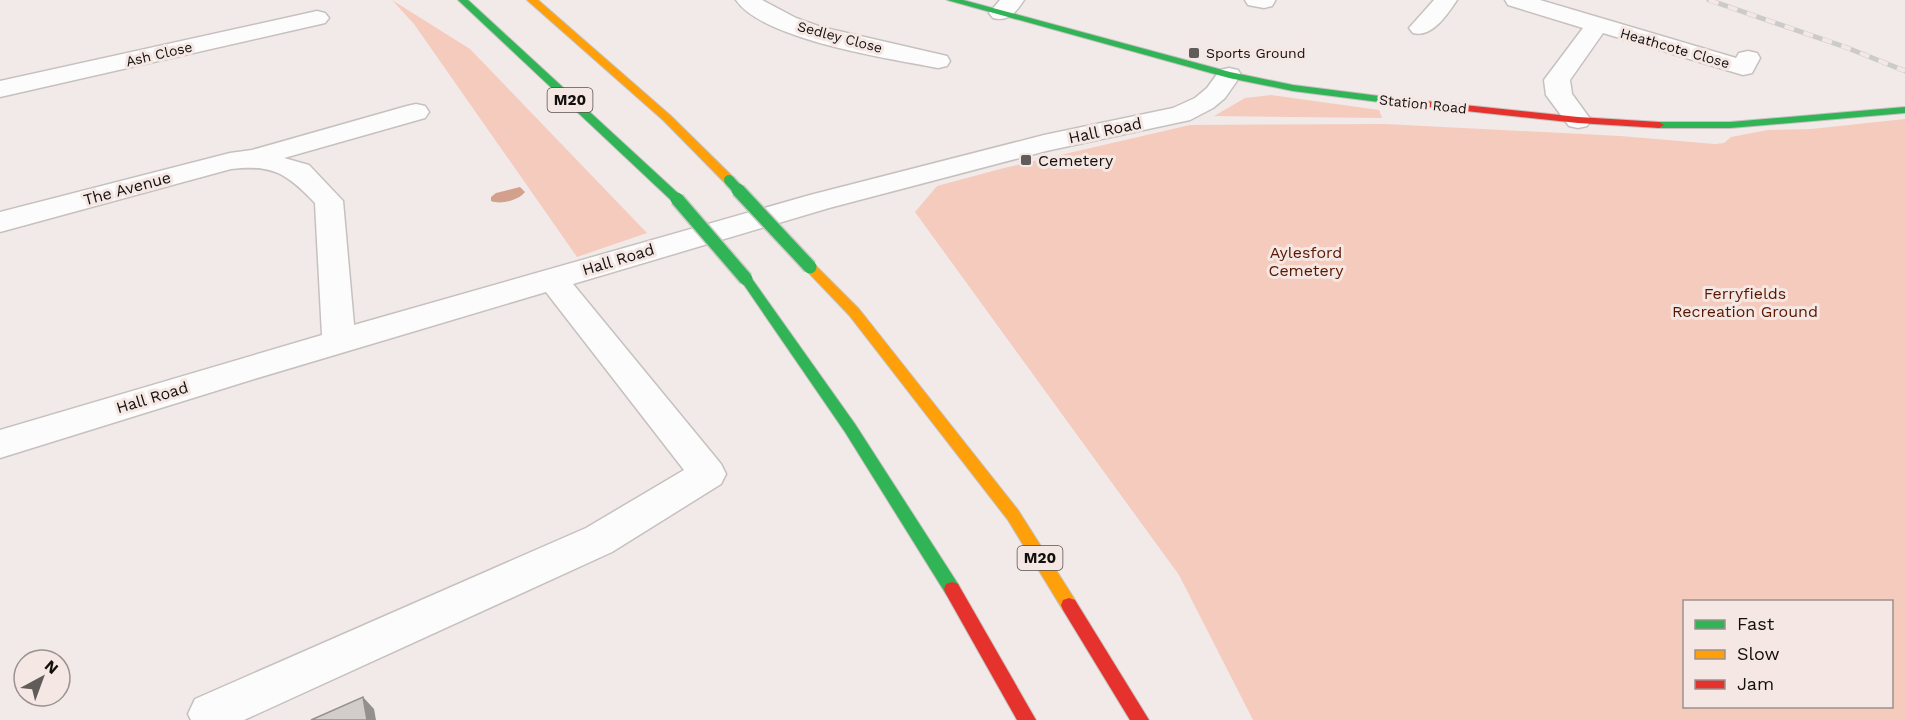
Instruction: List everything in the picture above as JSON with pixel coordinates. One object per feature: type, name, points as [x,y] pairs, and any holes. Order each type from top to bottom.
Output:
[{"type":"main road","name":"M20","points":[[463,0],[677,199],[746,279],[836,405],[897,496],[1006,677],[1027,720]]},
{"type":"main road","name":"M20","points":[[532,0],[667,118],[854,312],[1013,515],[1140,720]]},
{"type":"main road","name":"Station Road","points":[[952,0],[1007,7],[1229,75],[1293,88],[1386,100],[1578,120],[1678,126],[1730,125],[1905,111]]},
{"type":"street","name":"Sedley Close","points":[[747,0],[792,25],[828,37],[938,61]]},
{"type":"street","points":[[1420,28],[1446,0]]},
{"type":"street","name":"Heathcote Close","points":[[1516,0],[1743,68],[1748,58]]},
{"type":"street","name":"Ash Close","points":[[0,89],[317,18]]},
{"type":"street","points":[[1578,120],[1559,95],[1557,80],[1597,25]]},
{"type":"street","name":"Hall Road","points":[[0,444],[552,279],[887,183],[1044,143],[1181,114],[1204,103],[1216,93],[1229,75]]},
{"type":"street","name":"The Avenue","points":[[0,222],[191,171],[254,158],[416,112]]},
{"type":"street","name":"The Avenue","points":[[254,158],[299,171],[329,201],[339,342]]},
{"type":"street","points":[[210,714],[599,540],[708,474],[552,279]]},
{"type":"green space","points":[[392,0],[470,49],[647,233],[577,257],[414,24]]},
{"type":"green space","points":[[1271,95],[1379,110],[1382,118],[1214,116],[1245,98]]},
{"type":"green space","points":[[1905,119],[1905,720],[1253,720],[1179,575],[915,212],[937,186],[1190,125],[1385,124],[1620,136],[1715,144],[1724,143],[1731,137],[1768,130],[1811,129]]},
{"type":"shaded area","points":[[520,187],[525,192],[519,197],[505,202],[491,201],[491,197],[496,193]]},
{"type":"building","points":[[363,697],[367,720],[311,720]]},
{"type":"railway","points":[[1709,0],[1845,47],[1905,71]]},
{"type":"traffic: fast","points":[[463,0],[677,199]]},
{"type":"traffic: fast","points":[[952,0],[1229,75],[1293,88],[1387,100]]},
{"type":"traffic: fast","points":[[1659,125],[1730,125],[1905,110]]},
{"type":"traffic: fast","points":[[729,180],[810,267]]},
{"type":"traffic: fast","points":[[677,199],[746,279]]},
{"type":"traffic: fast","points":[[746,279],[850,428],[952,589]]},
{"type":"traffic: slow","points":[[532,0],[667,118],[729,180]]},
{"type":"traffic: slow","points":[[810,267],[854,312],[1013,515],[1069,605]]},
{"type":"traffic: jam","points":[[1387,100],[1578,120],[1659,125]]},
{"type":"traffic: jam","points":[[952,589],[1027,720]]},
{"type":"traffic: jam","points":[[1069,605],[1140,720]]},
{"type":"place","name":"Sports Ground","points":[[1194,53]]},
{"type":"place","name":"Cemetery","points":[[1026,160]]},
{"type":"park label","name":"Aylesford Cemetery","points":[[1306,261]]},
{"type":"park label","name":"Ferryfields Recreation Ground","points":[[1745,302]]}]
